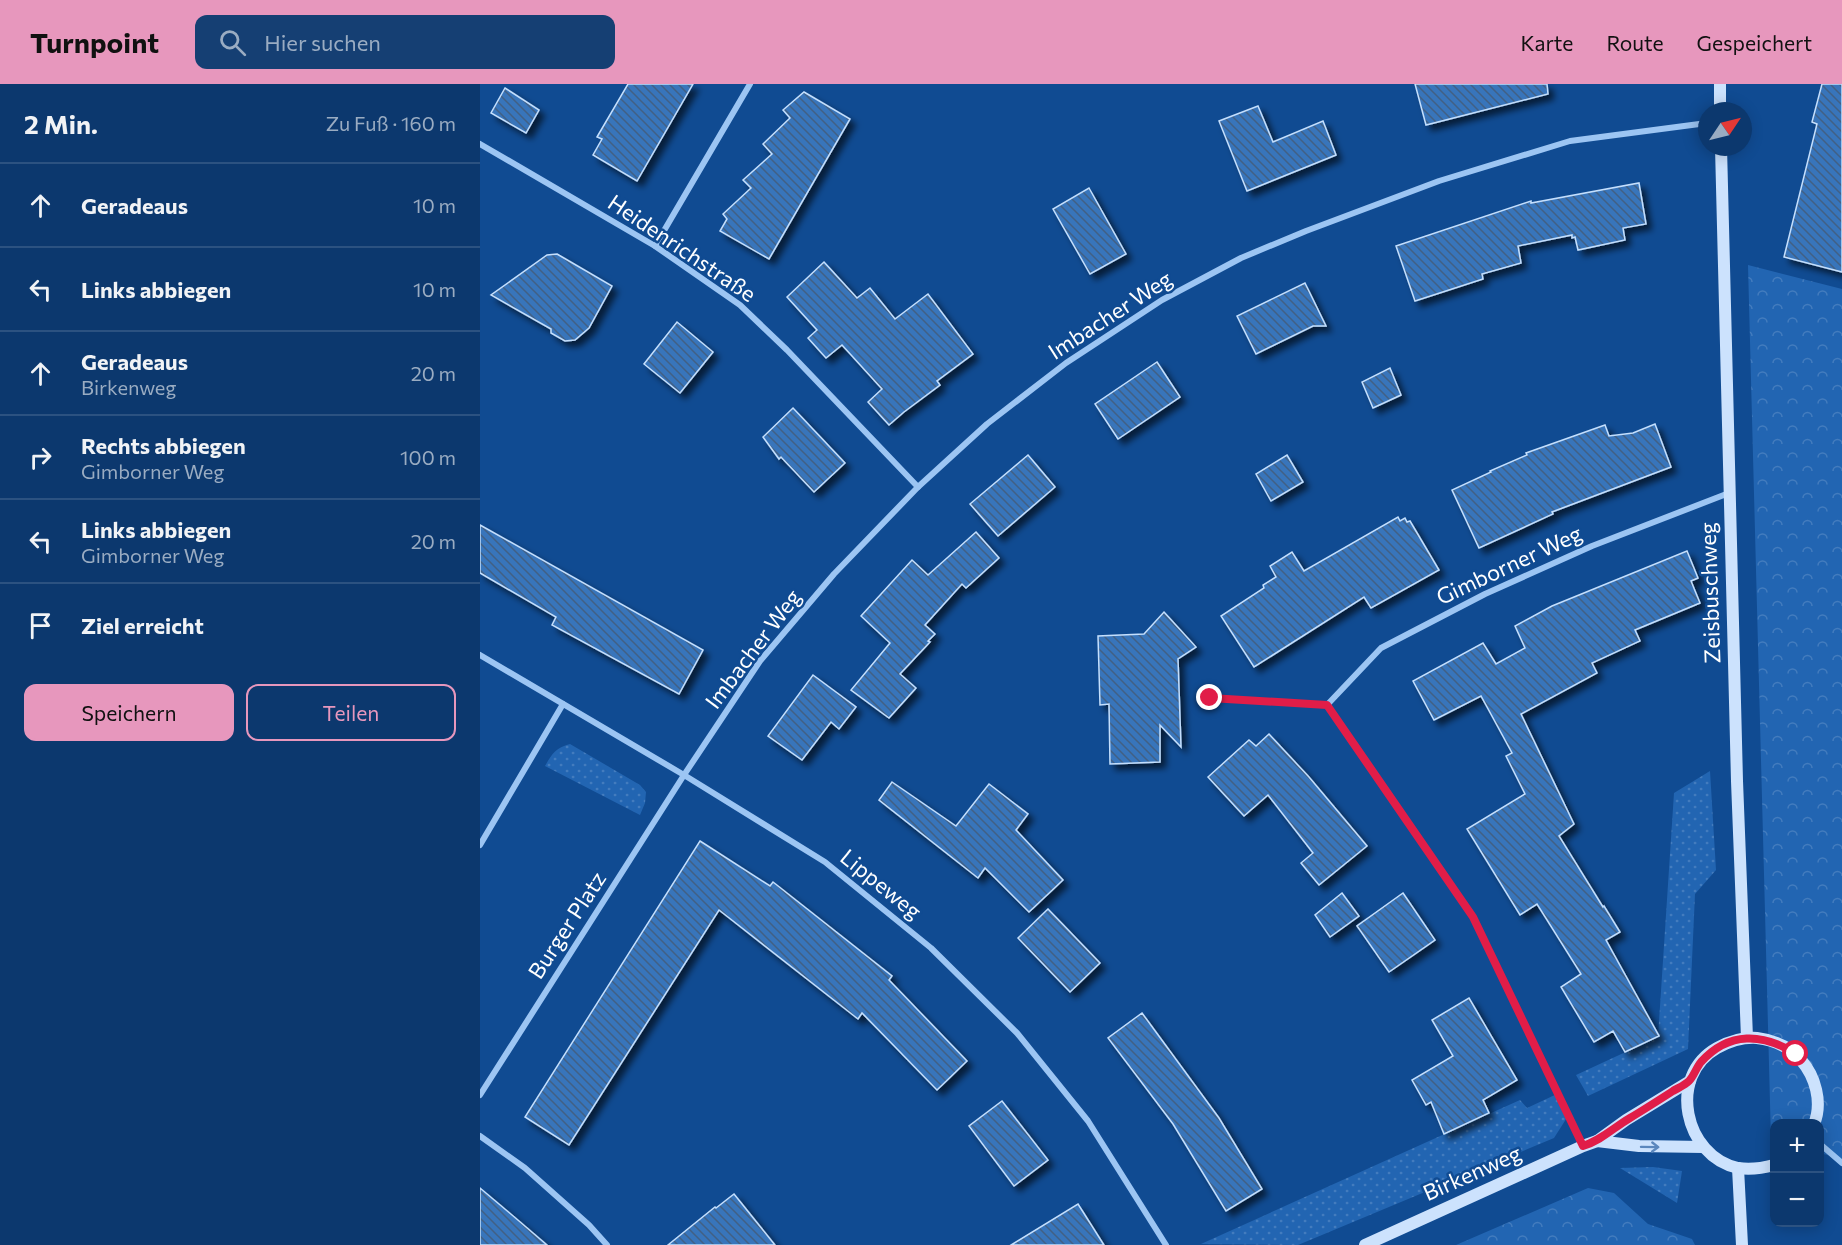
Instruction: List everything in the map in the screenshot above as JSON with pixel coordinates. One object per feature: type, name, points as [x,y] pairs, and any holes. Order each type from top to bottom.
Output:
[{"type":"street","points":[[655,246],[750,84]]},
{"type":"street","points":[[1720,84],[1720,102]]},
{"type":"street","name":"Imbacher Weg","points":[[684,775],[760,661],[834,574],[918,487],[987,424],[1066,363],[1162,300],[1241,258],[1440,181],[1570,141],[1698,124]]},
{"type":"street","name":"Heidenrichstraße","points":[[480,144],[655,246],[740,305],[787,350],[918,487]]},
{"type":"street","name":"Zeisbuschweg","points":[[1721,156],[1728,493],[1747,1038]]},
{"type":"street","name":"Gimborner Weg","points":[[1327,705],[1381,648],[1485,594],[1592,546],[1728,493]]},
{"type":"street","name":"Lippeweg","points":[[480,656],[684,775],[825,862],[931,948],[1017,1033],[1088,1121],[1166,1245]]},
{"type":"street","points":[[1210,698],[1327,705],[1473,917],[1583,1146]]},
{"type":"street","points":[[480,845],[563,704]]},
{"type":"street","name":"Burger Platz","points":[[480,1095],[684,775]]},
{"type":"street","points":[[1770,1166],[1759,1169],[1738,1168],[1719,1160],[1703,1147],[1693,1132],[1688,1116],[1687,1098],[1690,1081],[1699,1064],[1712,1051],[1728,1042],[1747,1038],[1764,1039],[1781,1044],[1796,1054],[1808,1068],[1815,1084],[1818,1101],[1815,1119]]},
{"type":"street","name":"Birkenweg","points":[[1365,1245],[1583,1146],[1597,1142],[1626,1120],[1690,1081]]},
{"type":"street","points":[[480,1136],[525,1168],[590,1226],[607,1245]]},
{"type":"street","name":"Birkenweg","points":[[1597,1142],[1639,1146],[1703,1147]]},
{"type":"street","points":[[1824,1147],[1842,1163]]},
{"type":"street","points":[[1738,1168],[1742,1245]]},
{"type":"green space","points":[[1748,265],[1842,289],[1842,1159],[1824,1154],[1824,1119],[1770,1119]]},
{"type":"green space","points":[[570,744],[640,785],[646,792],[645,803],[640,815],[545,766],[554,752]]},
{"type":"green space","points":[[1710,771],[1716,870],[1695,894],[1688,1049],[1588,1096],[1576,1075],[1658,1037],[1674,793]]},
{"type":"green space","points":[[1557,1094],[1568,1116],[1554,1138],[1298,1245],[1201,1244],[1520,1100],[1527,1108]]},
{"type":"green space","points":[[1653,1167],[1682,1171],[1677,1203],[1620,1168]]},
{"type":"green space","points":[[1588,1188],[1614,1193],[1648,1224],[1692,1239],[1695,1245],[1456,1245]]},
{"type":"building","points":[[628,84],[693,84],[637,181],[593,155],[602,139],[597,137]]},
{"type":"building","points":[[1415,84],[1547,84],[1548,94],[1426,125]]},
{"type":"building","points":[[1822,84],[1842,84],[1842,272],[1784,257],[1817,124],[1812,122]]},
{"type":"building","points":[[505,88],[539,110],[526,133],[491,113]]},
{"type":"building","points":[[804,92],[850,119],[769,259],[720,231],[727,219],[723,214],[751,188],[743,180],[772,154],[763,144],[790,118],[783,110]]},
{"type":"building","points":[[1258,106],[1273,142],[1323,121],[1336,155],[1247,191],[1219,121]]},
{"type":"building","points":[[1639,183],[1646,224],[1623,228],[1625,240],[1578,250],[1575,237],[1572,238],[1572,235],[1518,246],[1521,263],[1482,274],[1483,279],[1415,301],[1396,246],[1531,201],[1531,203]]},
{"type":"building","points":[[1089,188],[1126,254],[1090,274],[1053,209]]},
{"type":"building","points":[[557,254],[612,286],[589,328],[575,340],[565,341],[551,333],[551,329],[491,295],[547,255]]},
{"type":"building","points":[[824,262],[857,298],[870,288],[895,319],[928,294],[973,354],[937,381],[940,385],[889,425],[868,402],[882,389],[842,345],[826,358],[808,338],[817,330],[787,297]]},
{"type":"building","points":[[1305,283],[1326,326],[1313,326],[1256,354],[1237,316]]},
{"type":"building","points":[[677,322],[713,352],[680,393],[644,364]]},
{"type":"building","points":[[1157,362],[1180,397],[1118,439],[1095,404]]},
{"type":"building","points":[[1390,368],[1401,395],[1373,408],[1362,382]]},
{"type":"building","points":[[793,408],[845,463],[814,492],[781,457],[779,459],[763,437]]},
{"type":"building","points":[[1655,424],[1671,467],[1552,512],[1553,514],[1479,548],[1452,490],[1527,455],[1526,453],[1605,425],[1609,436],[1633,433]]},
{"type":"building","points":[[1028,455],[1055,487],[998,536],[970,504]]},
{"type":"building","points":[[1287,455],[1303,482],[1271,501],[1256,474]]},
{"type":"building","points":[[1398,517],[1400,521],[1405,518],[1407,522],[1410,521],[1439,570],[1371,608],[1364,597],[1254,667],[1221,616],[1264,588],[1263,585],[1276,577],[1270,566],[1292,552],[1304,571]]},
{"type":"building","points":[[480,525],[703,650],[679,694],[552,625],[556,617],[480,573]]},
{"type":"building","points":[[976,532],[999,558],[966,588],[962,584],[925,625],[935,634],[900,674],[916,688],[889,718],[851,690],[890,643],[861,616],[912,560],[928,575]]},
{"type":"building","points":[[1687,551],[1698,578],[1691,581],[1700,603],[1635,630],[1640,641],[1592,663],[1597,673],[1521,714],[1574,824],[1559,836],[1620,932],[1606,940],[1659,1036],[1625,1052],[1613,1031],[1594,1042],[1561,987],[1581,974],[1537,904],[1520,915],[1467,829],[1525,794],[1506,756],[1512,753],[1481,696],[1434,720],[1413,681],[1483,643],[1496,664],[1525,648],[1515,626],[1552,606]]},
{"type":"building","points":[[1164,612],[1196,647],[1178,659],[1181,747],[1160,725],[1160,762],[1110,764],[1109,704],[1100,705],[1098,636],[1144,634]]},
{"type":"building","points":[[813,675],[856,707],[839,729],[831,722],[802,760],[768,736]]},
{"type":"building","points":[[1269,734],[1367,846],[1319,885],[1301,863],[1313,853],[1268,795],[1244,816],[1208,777],[1249,740],[1256,746]]},
{"type":"building","points":[[892,782],[956,826],[989,784],[1028,814],[1016,830],[1063,880],[1029,912],[985,868],[978,878],[879,800]]},
{"type":"building","points":[[700,841],[770,886],[773,882],[892,976],[889,980],[967,1061],[937,1090],[862,1013],[858,1019],[719,910],[569,1145],[525,1117]]},
{"type":"building","points":[[1342,893],[1359,916],[1330,937],[1315,915]]},
{"type":"building","points":[[1403,893],[1435,940],[1389,972],[1357,926]]},
{"type":"building","points":[[1048,909],[1100,963],[1070,992],[1018,938]]},
{"type":"building","points":[[1469,998],[1517,1080],[1483,1100],[1489,1113],[1444,1134],[1431,1102],[1426,1105],[1412,1080],[1453,1056],[1432,1020]]},
{"type":"building","points":[[1142,1013],[1219,1118],[1262,1189],[1226,1211],[1173,1124],[1108,1038]]},
{"type":"building","points":[[1002,1101],[1048,1160],[1014,1186],[969,1126]]},
{"type":"building","points":[[480,1188],[512,1215],[547,1245],[480,1245]]},
{"type":"building","points":[[734,1194],[775,1245],[668,1245],[715,1207]]},
{"type":"building","points":[[1078,1204],[1104,1245],[1011,1245]]},
{"type":"route","points":[[1210,698],[1327,705],[1473,917],[1583,1146],[1597,1142],[1626,1120],[1690,1081],[1699,1064],[1712,1051],[1728,1042],[1747,1038],[1764,1039],[1781,1044],[1796,1054]]}]
